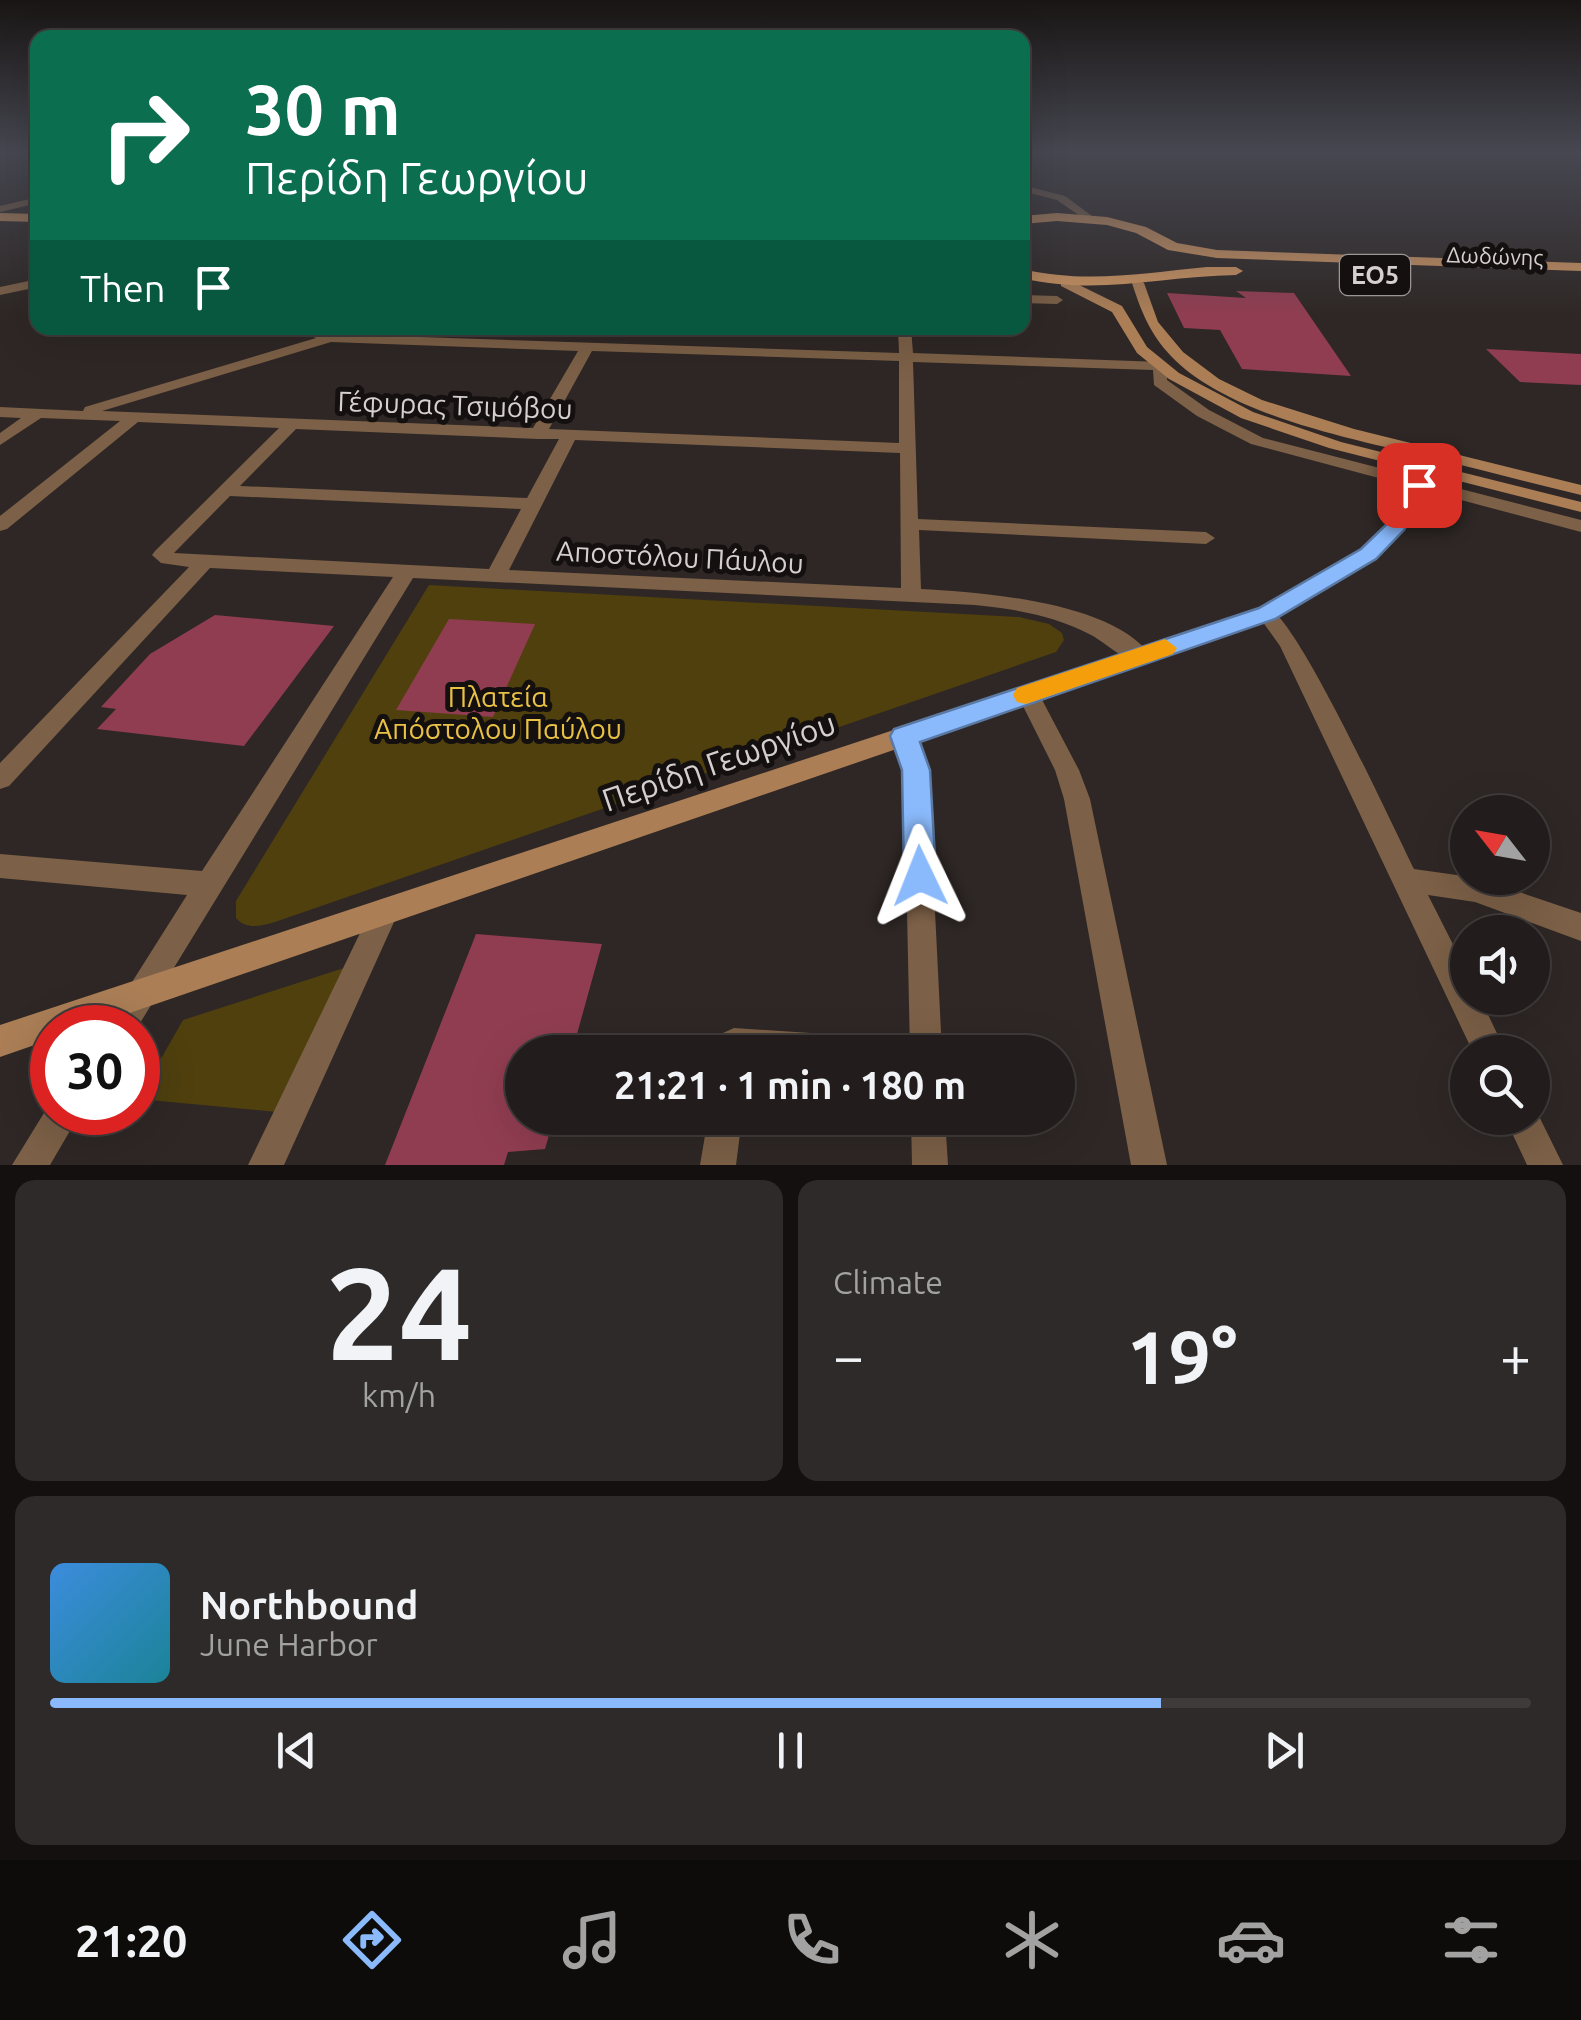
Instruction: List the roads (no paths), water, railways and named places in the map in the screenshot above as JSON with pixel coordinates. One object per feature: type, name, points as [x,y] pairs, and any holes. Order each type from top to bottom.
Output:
[{"type":"main road","name":"Δωδώνης","points":[[1030,219],[1092,219],[1141,230],[1173,247],[1254,256],[1581,267]]},
{"type":"main road","points":[[0,221],[30,222]]},
{"type":"main road","points":[[1168,273],[1178,261],[1173,247]]},
{"type":"main road","name":"Δωδώνης","points":[[1030,275],[1065,283],[1138,283],[1168,273],[1214,270],[1581,282]]},
{"type":"main road","points":[[1065,283],[1116,308],[1139,346],[1161,366],[1214,399],[1293,432],[1581,507]]},
{"type":"main road","points":[[1138,283],[1141,305],[1172,350],[1204,375],[1248,398],[1339,430],[1581,490]]},
{"type":"main road","name":"Περίδη Γεωργίου","points":[[0,1041],[1267,614],[1368,554],[1397,526],[1419,485]]},
{"type":"street","points":[[1049,217],[1055,207]]},
{"type":"street","points":[[1075,207],[1092,219]]},
{"type":"street","points":[[0,290],[30,284]]},
{"type":"street","points":[[1030,299],[1057,300]]},
{"type":"street","points":[[320,335],[1161,366],[1159,382],[1203,413],[1257,441],[1581,526]]},
{"type":"street","points":[[72,415],[340,335]]},
{"type":"street","points":[[538,434],[584,335]]},
{"type":"street","points":[[906,335],[911,595]]},
{"type":"street","name":"Γέφυρας Τσιμόβου","points":[[0,412],[908,448]]},
{"type":"street","points":[[0,440],[38,414]]},
{"type":"street","points":[[0,525],[135,417]]},
{"type":"street","points":[[226,491],[292,424]]},
{"type":"street","points":[[496,575],[568,435]]},
{"type":"street","points":[[226,491],[533,504]]},
{"type":"street","name":"Αποστόλου Πάυλου","points":[[226,491],[162,555],[205,562],[1004,601],[1060,612],[1101,628],[1140,656]]},
{"type":"street","points":[[909,524],[1206,538]]},
{"type":"street","points":[[0,779],[205,562]]},
{"type":"street","points":[[133,1005],[407,571]]},
{"type":"street","points":[[1267,614],[1289,644],[1482,1035]]},
{"type":"street","points":[[1028,694],[1067,770],[1077,799],[1150,1165]]},
{"type":"street","points":[[904,736],[916,770],[925,1035]]},
{"type":"street","points":[[0,866],[207,884]]},
{"type":"street","points":[[1406,880],[1475,888],[1581,927]]},
{"type":"street","points":[[266,1165],[385,911]]},
{"type":"street","points":[[30,1165],[49,1135]]},
{"type":"street","points":[[718,1165],[722,1135]]},
{"type":"street","points":[[929,1135],[930,1165]]},
{"type":"street","points":[[1530,1135],[1545,1165]]},
{"type":"park label","name":"Πλατεία Απόστολου Παύλου","points":[[498,713]]}]
